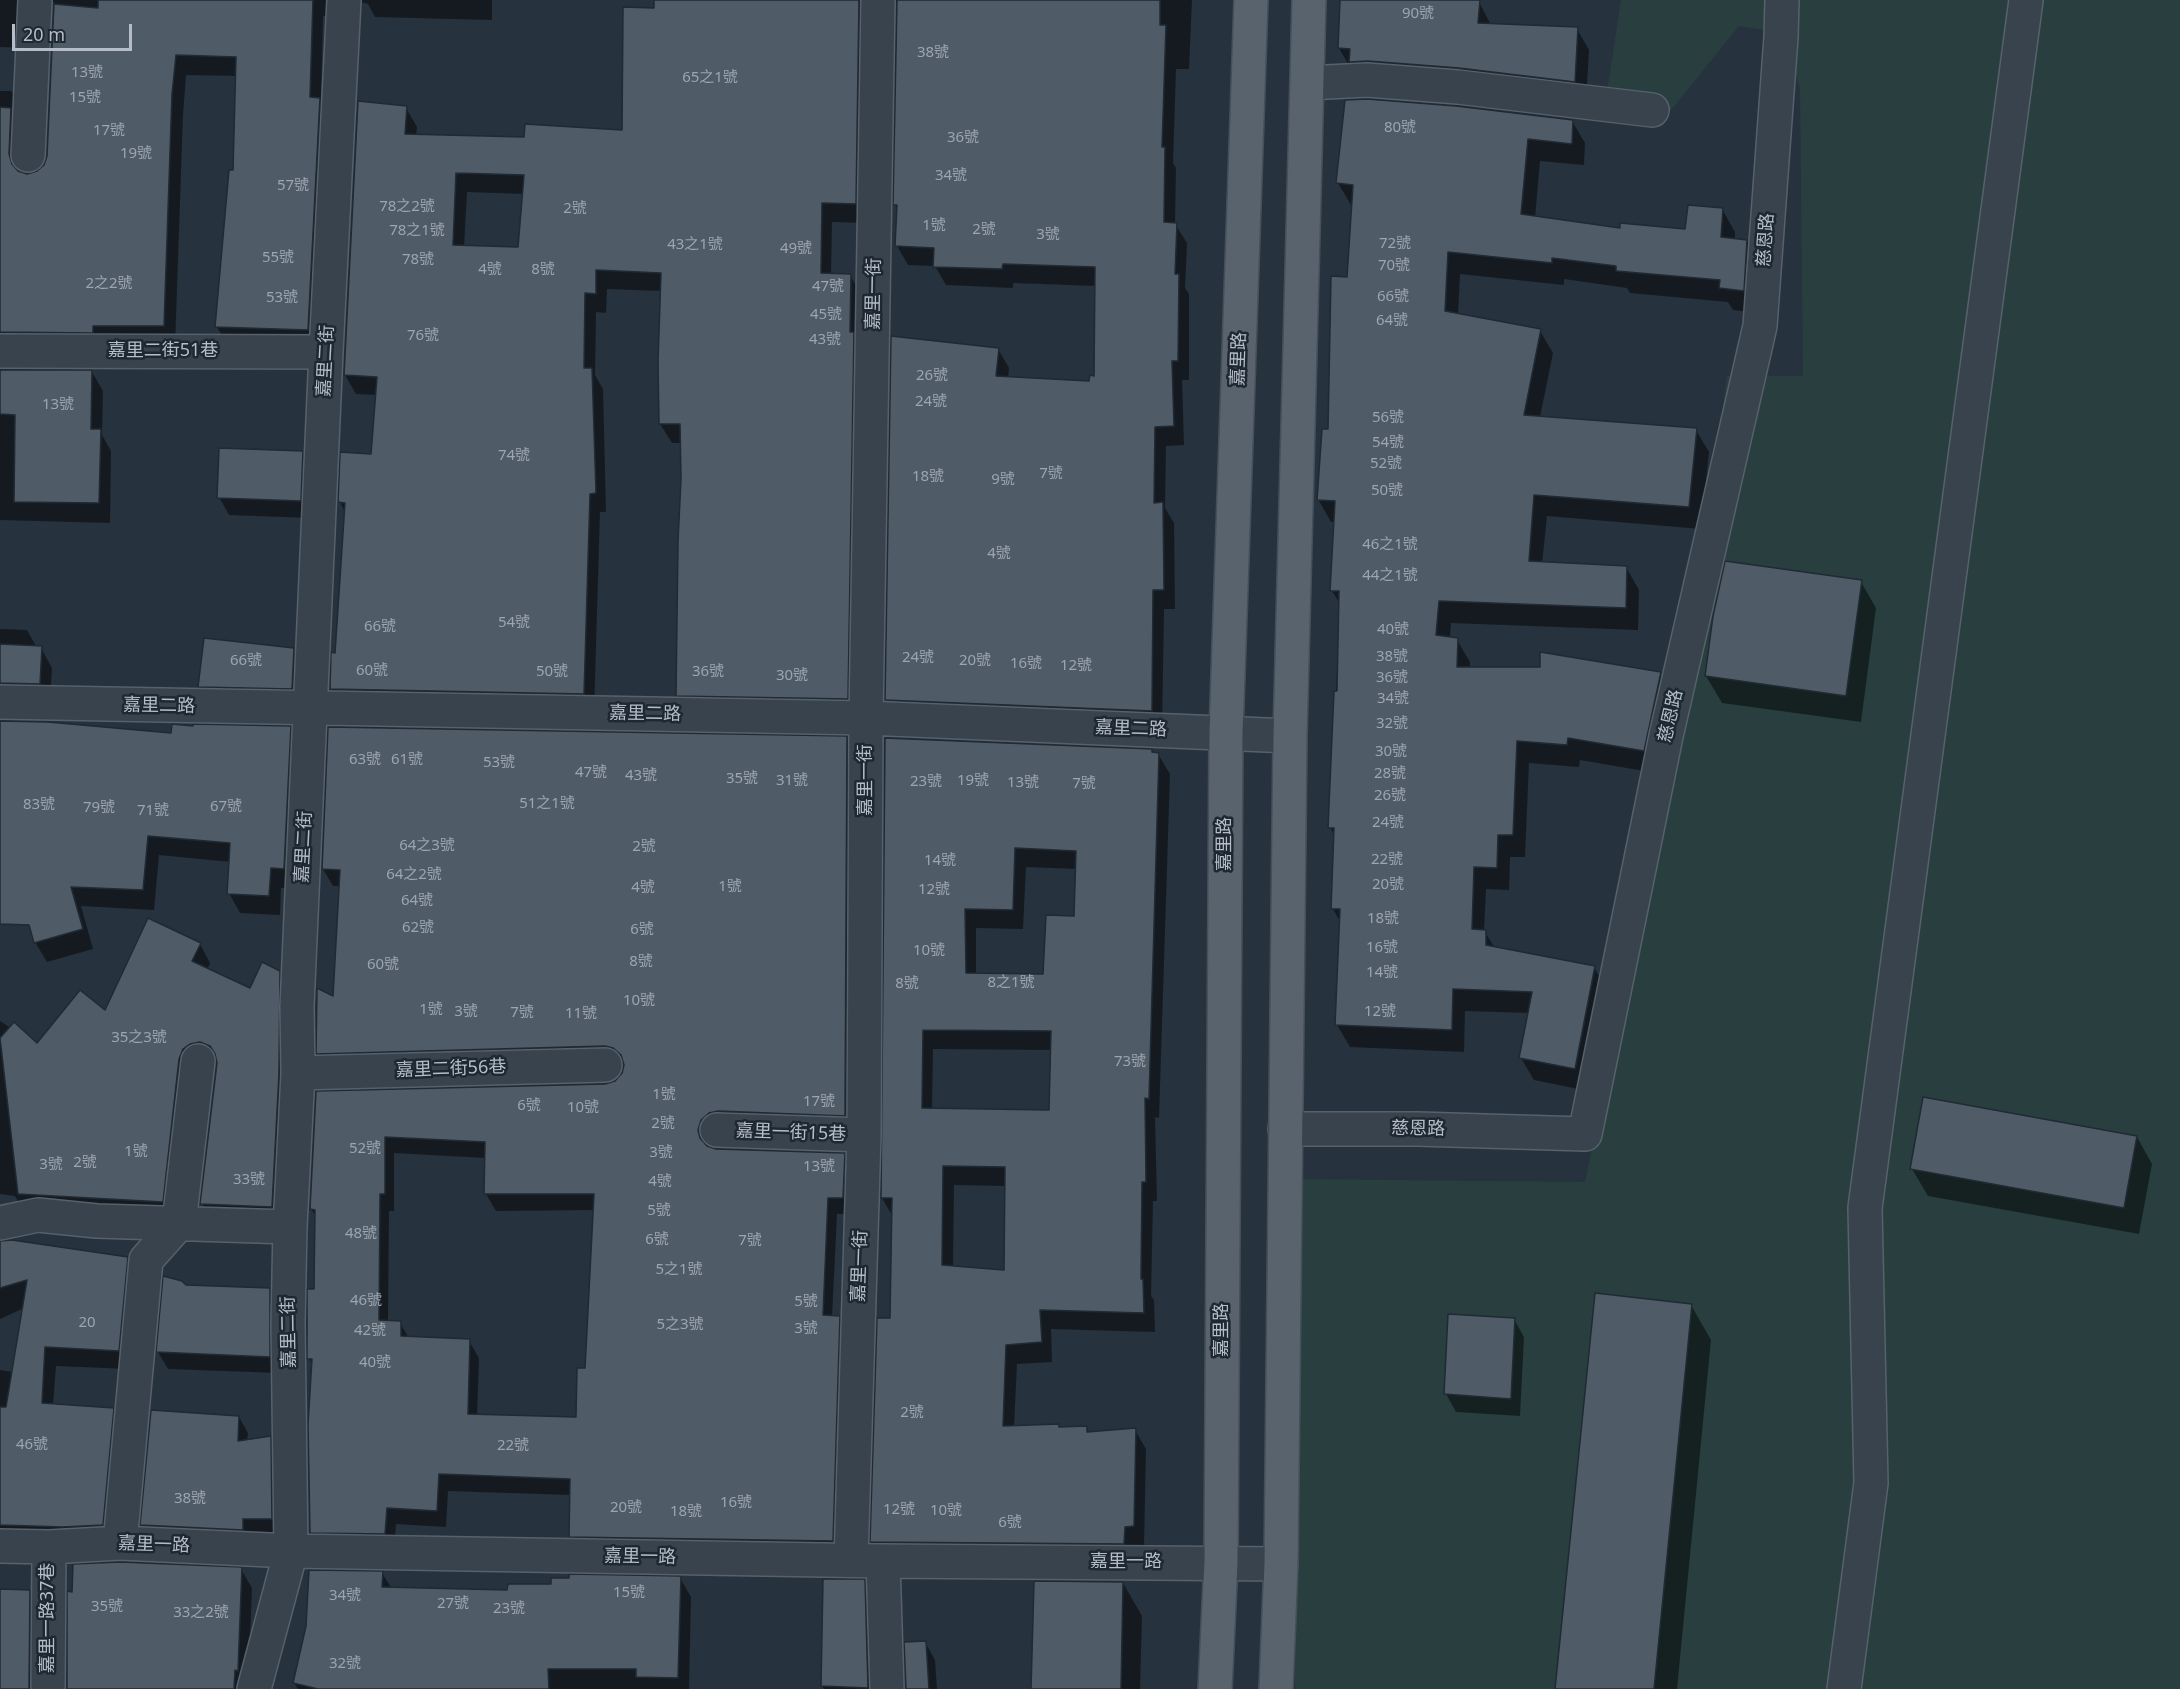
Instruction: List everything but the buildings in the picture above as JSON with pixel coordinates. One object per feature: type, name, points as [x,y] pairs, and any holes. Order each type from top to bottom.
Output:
[{"type":"main road","name":"嘉里路","points":[[1215,1689],[1221,1562],[1226,733],[1251,0]]},
{"type":"main road","points":[[1276,1689],[1281,1564],[1290,736],[1309,0]]},
{"type":"street","points":[[28,155],[35,0]]},
{"type":"street","name":"嘉里二街","points":[[254,1689],[291,1551],[288,1323],[290,1227],[298,1073],[297,1006],[326,352],[345,0]]},
{"type":"street","name":"嘉里一街","points":[[851,1560],[864,1135],[866,718],[878,0]]},
{"type":"street","name":"慈恩路","points":[[1285,1129],[1417,1129],[1585,1134],[1666,736],[1760,326],[1782,0]]},
{"type":"street","points":[[1844,1689],[1871,1483],[1865,1208],[2026,0]]},
{"type":"street","points":[[1307,83],[1367,80],[1458,87],[1652,110]]},
{"type":"street","name":"嘉里二街51巷","points":[[0,351],[326,352]]},
{"type":"street","name":"嘉里二路","points":[[0,702],[866,718],[1290,736]]},
{"type":"street","points":[[120,1543],[146,1260],[180,1224],[198,1061]]},
{"type":"street","name":"嘉里二街56巷","points":[[298,1073],[605,1065]]},
{"type":"street","name":"嘉里一街15巷","points":[[717,1130],[864,1135]]},
{"type":"street","points":[[0,1223],[39,1215],[97,1221],[290,1227]]},
{"type":"street","name":"嘉里一路","points":[[0,1546],[49,1547],[120,1543],[291,1551],[883,1561],[1281,1564]]},
{"type":"street","name":"嘉里一路37巷","points":[[48,1689],[49,1547]]},
{"type":"street","points":[[883,1561],[887,1689]]},
{"type":"green space","points":[[1621,0],[2180,0],[2180,1689],[1295,1689],[1297,1179],[1585,1182],[1679,729],[1727,376],[1803,376],[1800,88],[1783,33],[1739,26],[1668,114],[1605,105]]}]
